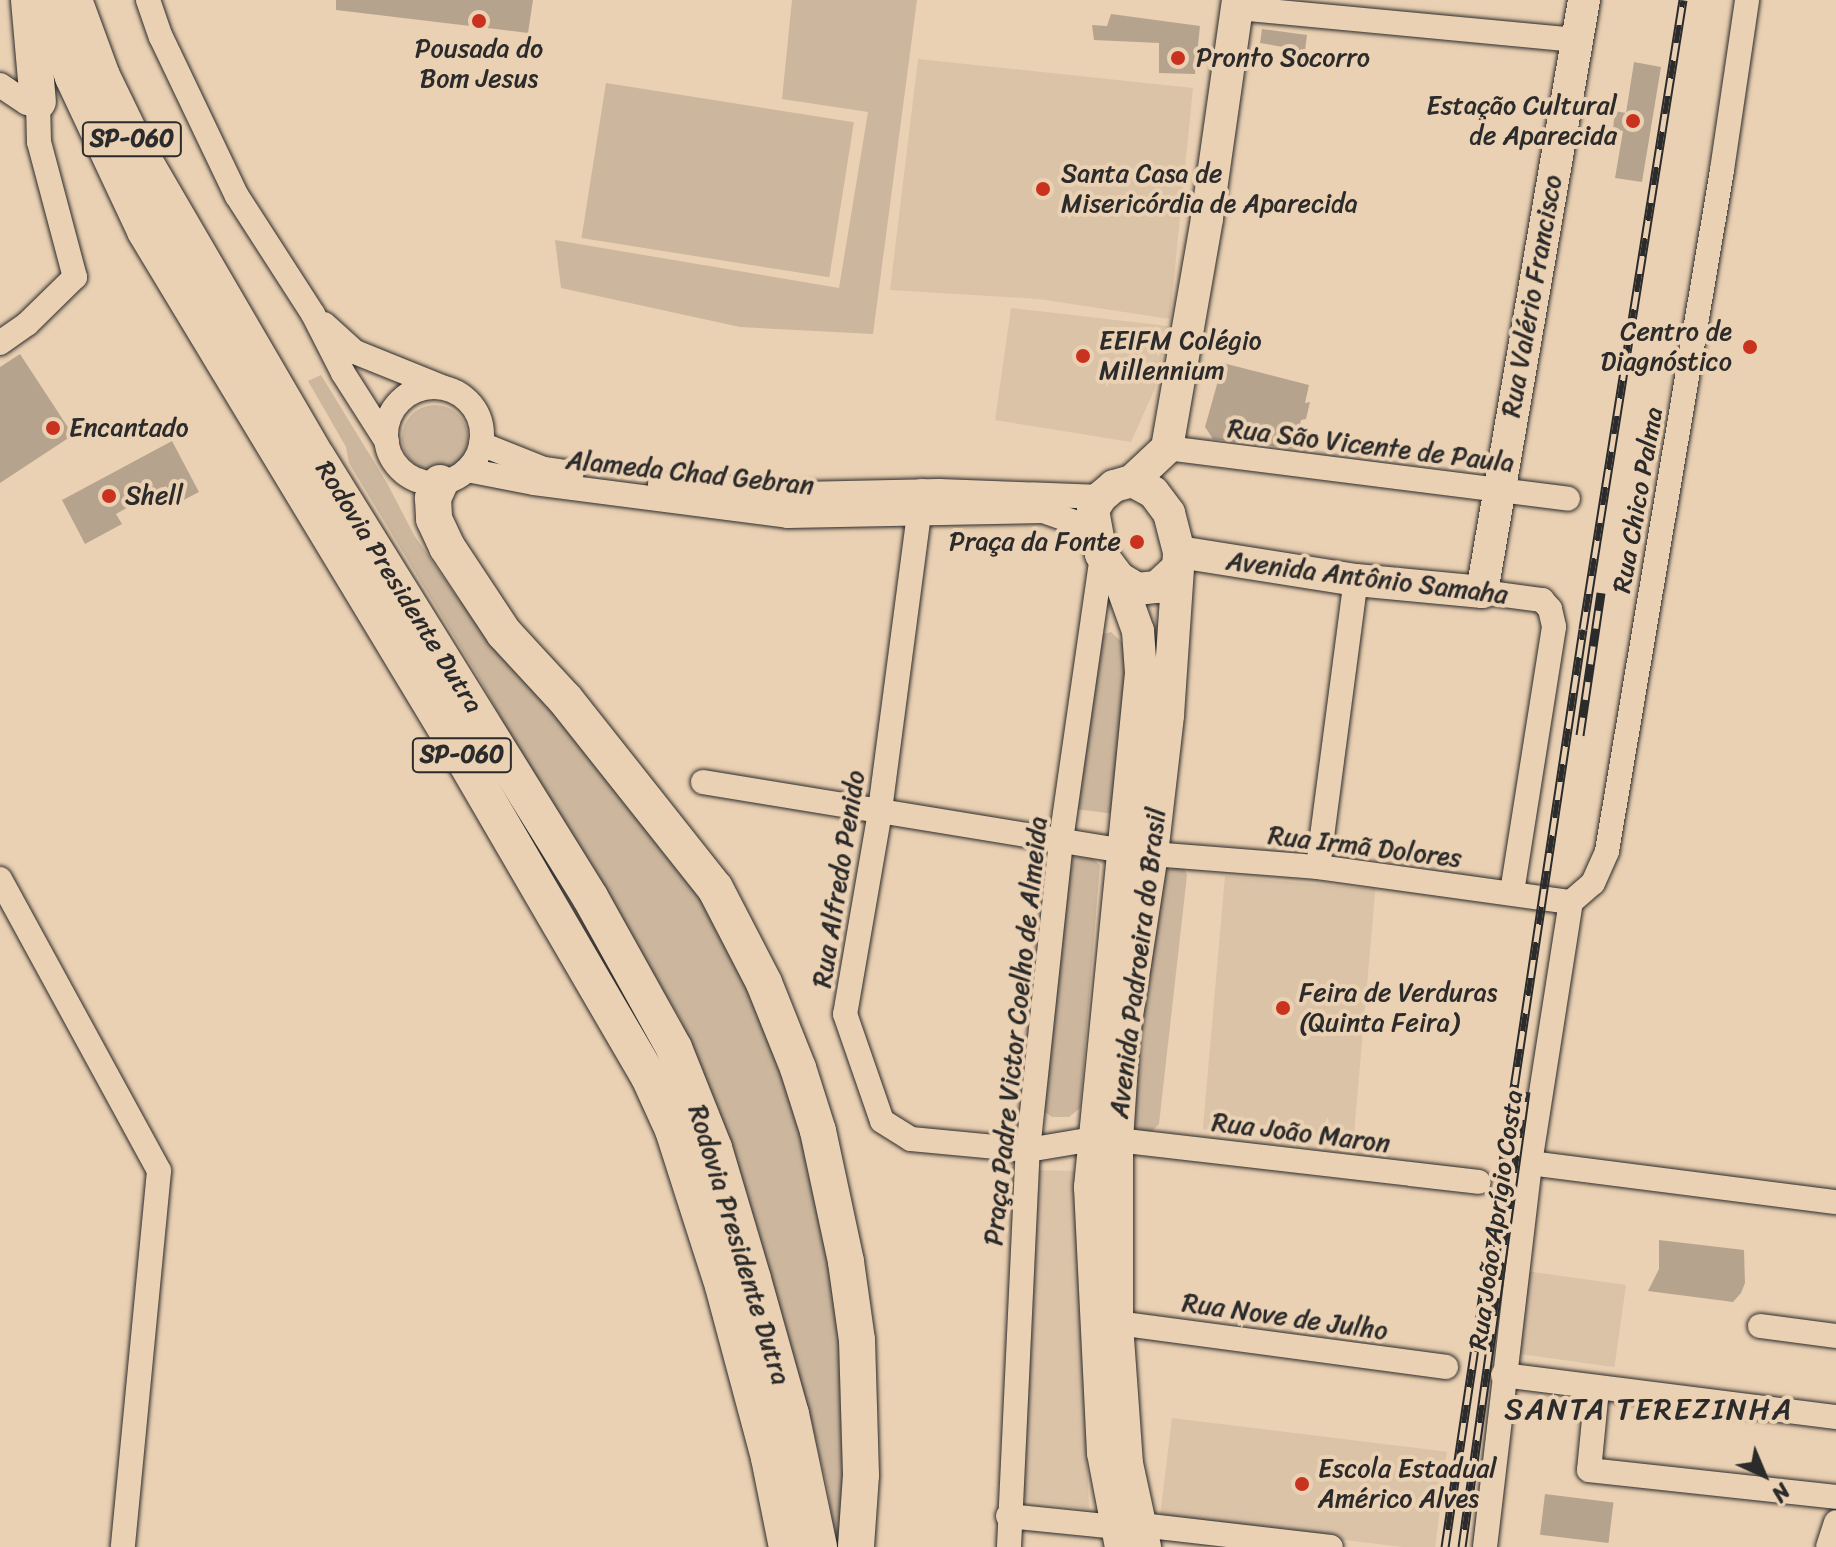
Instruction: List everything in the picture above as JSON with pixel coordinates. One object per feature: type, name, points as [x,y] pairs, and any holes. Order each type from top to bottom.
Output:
[{"type":"highway","points":[[29,0],[38,102]]},
{"type":"highway","name":"Rodovia Presidente Dutra","points":[[46,0],[73,77],[145,231],[458,749],[649,1077],[673,1130],[723,1286],[769,1458],[787,1547]]},
{"type":"highway","name":"Rodovia Presidente Dutra","points":[[74,0],[102,76],[153,177],[317,457],[590,897],[674,1048],[714,1148],[749,1264],[795,1429],[819,1547]]},
{"type":"highway","points":[[454,476],[433,498],[434,519],[447,547],[504,633],[565,699],[708,878],[764,983],[798,1068],[818,1131],[846,1262],[857,1340],[861,1475],[856,1547]]},
{"type":"main road","name":"Rua Valério Francisco","points":[[1482,592],[1584,0]]},
{"type":"main road","points":[[1132,481],[1153,492],[1169,513],[1178,560],[1157,587],[1137,589],[1106,554],[1093,510],[1101,497],[1114,486],[1132,481],[1167,448],[1207,218],[1237,4]]},
{"type":"main road","name":"Avenida Padroeira do Brasil","points":[[1106,554],[1138,631],[1141,673],[1138,852],[1106,1140],[1091,1228],[1103,1453],[1131,1536]]},
{"type":"main road","name":"Avenida Antônio Samaha","points":[[1178,560],[1482,592]]},
{"type":"main road","name":"Avenida Padroeira do Brasil","points":[[1138,852],[1168,715],[1178,560]]},
{"type":"main road","name":"Avenida Padroeira do Brasil","points":[[1106,1140],[1131,1536]]},
{"type":"street","points":[[148,0],[161,37],[237,196],[313,314],[343,373],[387,442],[399,468],[426,482],[454,476],[481,444],[482,429],[469,402],[355,352],[313,314]]},
{"type":"street","name":"Rua Chico Palma","points":[[1571,902],[1593,883],[1607,851],[1722,170],[1747,0]]},
{"type":"street","points":[[1237,4],[1578,40]]},
{"type":"street","points":[[0,85],[27,103],[38,102],[39,142],[75,277],[27,324],[0,343]]},
{"type":"street","points":[[387,442],[392,413],[401,401],[428,388],[443,388]]},
{"type":"street","name":"Alameda Chad Gebran","points":[[481,444],[544,469],[788,516],[829,504],[1101,497]]},
{"type":"street","name":"Rua São Vicente de Paula","points":[[1167,448],[1568,499]]},
{"type":"street","name":"Alameda Chad Gebran","points":[[454,476],[641,489]]},
{"type":"street","name":"Alameda Chad Gebran","points":[[921,503],[1043,511],[1106,554]]},
{"type":"street","name":"Rua Alfredo Penido","points":[[921,503],[880,812],[845,1014],[882,1121],[911,1139],[1028,1150]]},
{"type":"street","name":"Praça Padre Victor Coelho de Almeida","points":[[1009,1547],[1008,1516],[1028,1150],[1061,840],[1106,554]]},
{"type":"street","points":[[1318,867],[1356,580]]},
{"type":"street","name":"Avenida Antônio Samaha","points":[[1482,592],[1542,600],[1550,609],[1554,627],[1512,892]]},
{"type":"street","name":"Rua Irmã Dolores","points":[[703,782],[1138,852],[1318,867],[1571,902]]},
{"type":"street","points":[[0,879],[159,1171],[123,1547]]},
{"type":"street","name":"Rua João Aprígio Costa","points":[[1485,1547],[1530,1163],[1571,902]]},
{"type":"street","name":"Rua João Maron","points":[[1028,1150],[1106,1140],[1479,1182]]},
{"type":"street","points":[[1530,1163],[1836,1202]]},
{"type":"street","name":"Rua Nove de Julho","points":[[1117,1323],[1446,1367]]},
{"type":"street","points":[[1760,1326],[1836,1336]]},
{"type":"street","points":[[1503,1375],[1836,1417]]},
{"type":"street","points":[[1597,1389],[1589,1470],[1836,1497]]},
{"type":"street","points":[[1008,1516],[1131,1536],[1331,1547]]},
{"type":"street","points":[[1828,1547],[1836,1522]]},
{"type":"shaded area","points":[[792,0],[917,0],[873,334],[740,327],[561,288],[555,240],[839,288],[868,112],[782,99]]},
{"type":"shaded area","name":"Santa Casa de Misericórdia de Aparecida","points":[[918,59],[1193,88],[1170,319],[1039,299],[890,290]]},
{"type":"shaded area","points":[[606,83],[854,122],[829,277],[581,238]]},
{"type":"shaded area","name":"EEIFM Colégio Millennium","points":[[1011,308],[1168,326],[1156,386],[1131,442],[995,420]]},
{"type":"shaded area","points":[[321,375],[387,483],[414,535],[454,593],[484,632],[606,768],[708,892],[815,1158],[848,1395],[848,1547],[836,1547],[828,1490],[812,1424],[692,1046],[680,1018],[581,865],[478,676],[349,463],[346,447],[308,381]]},
{"type":"shaded area","points":[[435,405],[448,408],[458,415],[465,425],[468,438],[465,451],[458,461],[448,468],[435,471],[422,468],[412,461],[405,451],[402,438],[405,425],[412,415],[422,408]]},
{"type":"shaded area","points":[[1111,632],[1123,643],[1127,655],[1115,814],[1075,809],[1100,635]]},
{"type":"shaded area","points":[[1074,857],[1092,858],[1100,865],[1080,1108],[1069,1117],[1052,1117],[1042,1110],[1066,866]]},
{"type":"shaded area","points":[[1183,866],[1187,875],[1159,1124],[1149,1134],[1128,1132],[1158,877],[1166,870]]},
{"type":"shaded area","name":"Feira de Verduras (Quinta Feira)","points":[[1225,876],[1375,889],[1353,1142],[1203,1129]]},
{"type":"shaded area","points":[[1032,1170],[1075,1171],[1089,1509],[1021,1500]]},
{"type":"shaded area","points":[[1526,1271],[1626,1285],[1614,1367],[1514,1353]]},
{"type":"shaded area","name":"Escola Estadual Américo Alves","points":[[1172,1418],[1447,1452],[1435,1547],[1402,1547],[1160,1517]]},
{"type":"building","name":"Pousada do Bom Jesus","points":[[336,0],[533,0],[528,33],[336,10]]},
{"type":"building","name":"Pronto Socorro","points":[[1111,14],[1200,26],[1195,74],[1159,73],[1159,43],[1094,40],[1092,25],[1107,26]]},
{"type":"building","points":[[1262,29],[1307,35],[1303,67],[1287,67],[1289,48],[1260,43]]},
{"type":"building","name":"Estação Cultural de Aparecida","points":[[1634,62],[1661,67],[1642,182],[1615,178],[1623,131],[1613,129],[1615,111],[1626,113]]},
{"type":"building","points":[[20,354],[73,435],[0,483],[0,367]]},
{"type":"building","points":[[1223,363],[1309,385],[1305,403],[1310,402],[1306,419],[1301,420],[1297,449],[1213,439],[1205,427]]},
{"type":"building","name":"Shell","points":[[172,441],[199,492],[176,504],[166,486],[116,514],[122,524],[85,544],[62,500]]},
{"type":"building","points":[[1659,1240],[1744,1250],[1745,1283],[1741,1293],[1733,1302],[1648,1291],[1659,1269]]},
{"type":"building","points":[[1545,1494],[1613,1502],[1608,1543],[1540,1535]]},
{"type":"railway","points":[[1445,1547],[1583,629],[1683,0]]},
{"type":"railway","points":[[1580,735],[1601,593]]},
{"type":"railway","points":[[1462,1547],[1526,1091]]},
{"type":"place","name":"Pousada do Bom Jesus","points":[[479,21]]},
{"type":"place","name":"Pronto Socorro","points":[[1178,58]]},
{"type":"place","name":"Estação Cultural de Aparecida","points":[[1633,121]]},
{"type":"place","name":"Santa Casa de Misericórdia de Aparecida","points":[[1043,189]]},
{"type":"place","name":"Centro de Diagnóstico","points":[[1750,347]]},
{"type":"place","name":"EEIFM Colégio Millennium","points":[[1083,356]]},
{"type":"place","name":"Encantado","points":[[53,428]]},
{"type":"place","name":"Shell","points":[[109,496]]},
{"type":"place","name":"Praça da Fonte","points":[[1137,542]]},
{"type":"place","name":"Feira de Verduras (Quinta Feira)","points":[[1283,1008]]},
{"type":"place","name":"Escola Estadual Américo Alves","points":[[1302,1484]]},
{"type":"district","name":"SANTA TEREZINHA","points":[[1649,1409]]}]
